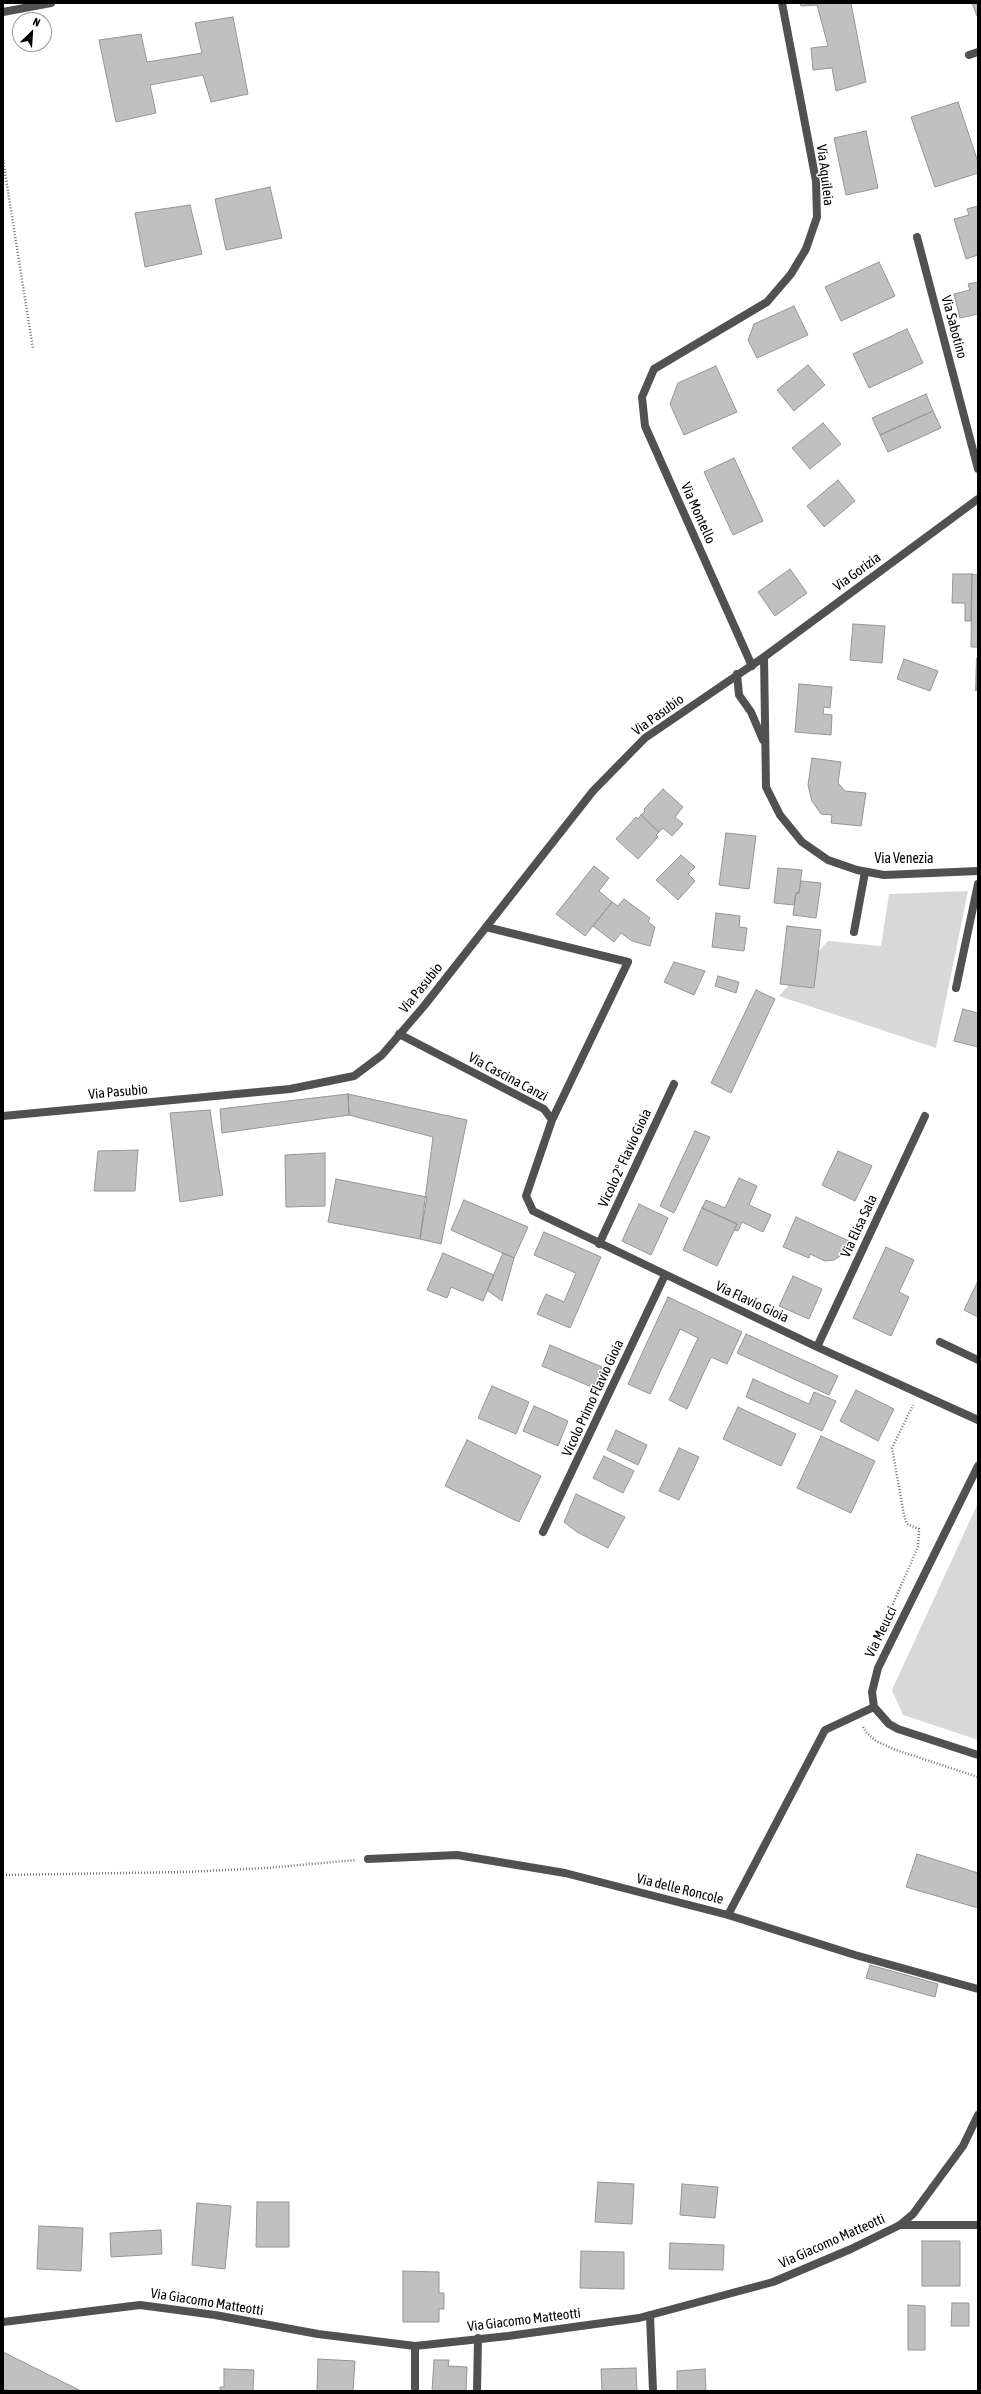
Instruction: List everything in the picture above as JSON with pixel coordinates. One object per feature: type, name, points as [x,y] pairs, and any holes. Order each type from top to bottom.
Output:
[{"type":"street","points":[[3,12],[51,3]]},
{"type":"street","name":"Via Aquileia","points":[[654,369],[767,302],[791,274],[806,249],[813,230],[817,217],[816,181],[782,3]]},
{"type":"street","points":[[969,55],[978,52]]},
{"type":"street","name":"Via Sabotino","points":[[917,237],[978,469]]},
{"type":"street","name":"Via Montello","points":[[654,369],[642,397],[645,426],[752,666]]},
{"type":"street","name":"Via Gorizia","points":[[752,666],[978,499]]},
{"type":"street","name":"Via Venezia","points":[[764,657],[766,787],[780,815],[802,842],[828,860],[865,872],[884,875],[978,871]]},
{"type":"street","name":"Via Pasubio","points":[[3,1116],[297,1087],[354,1076],[382,1056],[593,791],[645,738],[737,674],[752,666]]},
{"type":"street","name":"Via Venezia","points":[[737,674],[739,695],[751,712],[765,744]]},
{"type":"street","points":[[854,932],[865,872]]},
{"type":"street","points":[[956,988],[978,884]]},
{"type":"street","points":[[486,927],[628,962],[552,1120]]},
{"type":"street","name":"Via Cascina Canzi","points":[[399,1034],[544,1109],[552,1120],[526,1196]]},
{"type":"street","name":"Vicolo 2° Flavio Gioia","points":[[600,1244],[674,1084]]},
{"type":"street","name":"Via Elisa Sala","points":[[817,1347],[925,1116]]},
{"type":"street","name":"Via Flavio Gioia","points":[[526,1196],[533,1211],[817,1347],[978,1420]]},
{"type":"street","name":"Vicolo Primo Flavio Gioia","points":[[543,1532],[665,1275]]},
{"type":"street","points":[[940,1342],[978,1360]]},
{"type":"street","name":"Via Meucci","points":[[874,1707],[872,1692],[878,1668],[978,1466]]},
{"type":"street","points":[[728,1915],[825,1730],[874,1707],[882,1719],[898,1729],[978,1755]]},
{"type":"street","name":"Via delle Roncole","points":[[368,1859],[457,1855],[487,1858],[565,1873],[728,1915],[855,1955],[978,1989]]},
{"type":"street","name":"Via Giacomo Matteotti","points":[[3,2322],[140,2305],[215,2315],[318,2334],[415,2346],[524,2334],[650,2315],[772,2282],[851,2249],[900,2225],[914,2214],[963,2146],[978,2115]]},
{"type":"street","points":[[900,2225],[978,2225]]},
{"type":"street","points":[[650,2315],[652,2391]]},
{"type":"street","points":[[477,2391],[478,2338]]},
{"type":"street","points":[[415,2346],[415,2391]]},
{"type":"path","points":[[3,160],[33,349]]},
{"type":"path","points":[[892,1448],[919,1394]]},
{"type":"path","points":[[3,1875],[251,1869],[368,1859]]},
{"type":"shaded area","points":[[976,658],[978,658],[978,691],[975,691]]},
{"type":"shaded area","points":[[968,891],[936,1048],[779,996],[828,941],[881,946],[889,894]]},
{"type":"shaded area","points":[[978,1503],[978,1740],[903,1715],[892,1690]]},
{"type":"building","points":[[800,3],[851,3],[866,82],[836,91],[832,68],[813,70],[811,48],[828,46],[817,5],[801,6]]},
{"type":"building","points":[[972,3],[978,3],[977,16]]},
{"type":"building","points":[[233,17],[248,94],[211,102],[203,75],[150,85],[156,113],[116,122],[99,40],[141,34],[147,62],[202,53],[195,23]]},
{"type":"building","points":[[958,102],[978,162],[978,173],[935,187],[911,117]]},
{"type":"building","points":[[866,131],[878,188],[846,195],[834,138]]},
{"type":"building","points":[[270,187],[282,238],[226,250],[215,199]]},
{"type":"building","points":[[190,205],[202,254],[145,267],[135,213]]},
{"type":"building","points":[[978,206],[978,255],[966,259],[954,219],[969,215],[967,209]]},
{"type":"building","points":[[879,262],[895,296],[841,321],[825,287]]},
{"type":"building","points":[[978,282],[978,314],[960,318],[954,294],[970,290],[968,284]]},
{"type":"building","points":[[794,306],[808,335],[757,358],[748,340],[754,324]]},
{"type":"building","points":[[907,329],[923,363],[869,388],[853,354]]},
{"type":"building","points":[[808,365],[825,385],[794,411],[777,390]]},
{"type":"building","points":[[716,366],[737,412],[684,435],[670,404],[678,383]]},
{"type":"building","points":[[926,394],[933,411],[880,435],[872,418]]},
{"type":"building","points":[[933,411],[941,428],[888,452],[880,435]]},
{"type":"building","points":[[823,423],[841,444],[810,469],[792,448]]},
{"type":"building","points":[[734,458],[763,521],[733,535],[704,472]]},
{"type":"building","points":[[838,480],[855,501],[824,527],[807,506]]},
{"type":"building","points":[[790,569],[807,593],[775,616],[758,592]]},
{"type":"building","points":[[953,574],[972,574],[971,621],[965,621],[965,603],[952,603]]},
{"type":"building","points":[[972,574],[978,575],[978,647],[971,647]]},
{"type":"building","points":[[853,624],[885,626],[882,663],[850,660]]},
{"type":"building","points":[[904,659],[938,671],[930,691],[897,679]]},
{"type":"building","points":[[799,684],[832,687],[830,708],[824,707],[823,714],[832,715],[831,735],[795,732]]},
{"type":"building","points":[[812,758],[841,762],[838,783],[845,791],[866,793],[861,826],[831,823],[832,815],[821,814],[812,801],[808,785]]},
{"type":"building","points":[[663,789],[683,807],[675,817],[683,824],[672,836],[663,828],[659,832],[641,815],[645,811],[644,809]]},
{"type":"building","points":[[641,815],[659,832],[656,835],[658,837],[638,859],[616,839],[636,817],[638,819]]},
{"type":"building","points":[[726,833],[756,836],[749,889],[719,885]]},
{"type":"building","points":[[681,855],[695,867],[688,874],[695,881],[678,900],[656,880]]},
{"type":"building","points":[[594,866],[609,878],[599,891],[612,902],[585,936],[556,914]]},
{"type":"building","points":[[778,868],[802,870],[799,893],[796,893],[794,905],[774,903]]},
{"type":"building","points":[[801,881],[821,883],[816,918],[793,915],[796,893],[799,893]]},
{"type":"building","points":[[624,899],[650,918],[648,922],[655,927],[650,946],[632,941],[621,933],[614,942],[593,926],[612,902],[618,906]]},
{"type":"building","points":[[716,913],[740,916],[739,927],[747,928],[744,951],[712,947]]},
{"type":"building","points":[[787,926],[821,930],[814,988],[780,984]]},
{"type":"building","points":[[674,962],[705,971],[694,995],[664,982]]},
{"type":"building","points":[[718,976],[739,982],[736,993],[715,986]]},
{"type":"building","points":[[756,990],[775,999],[731,1093],[711,1083]]},
{"type":"building","points":[[963,1009],[978,1013],[978,1047],[954,1041]]},
{"type":"building","points":[[348,1094],[349,1115],[222,1133],[220,1109]]},
{"type":"building","points":[[348,1094],[467,1120],[441,1244],[420,1239],[433,1137],[349,1115]]},
{"type":"building","points":[[210,1110],[223,1195],[180,1202],[170,1113]]},
{"type":"building","points":[[695,1131],[710,1137],[674,1213],[660,1206]]},
{"type":"building","points":[[138,1150],[135,1191],[94,1191],[98,1151]]},
{"type":"building","points":[[838,1151],[872,1166],[855,1201],[822,1185]]},
{"type":"building","points":[[325,1153],[325,1206],[286,1207],[285,1155]]},
{"type":"building","points":[[739,1178],[757,1186],[749,1205],[771,1215],[763,1232],[742,1222],[738,1231],[734,1230],[737,1224],[702,1208],[706,1200],[725,1208]]},
{"type":"building","points":[[336,1179],[427,1197],[420,1239],[328,1222]]},
{"type":"building","points":[[464,1200],[528,1227],[514,1258],[451,1230]]},
{"type":"building","points":[[639,1204],[668,1218],[651,1255],[622,1241]]},
{"type":"building","points":[[702,1208],[737,1224],[717,1266],[683,1250]]},
{"type":"building","points":[[796,1217],[849,1241],[843,1254],[834,1260],[825,1261],[810,1254],[809,1258],[783,1247]]},
{"type":"building","points":[[544,1232],[601,1257],[570,1328],[537,1314],[546,1294],[564,1302],[576,1273],[534,1255]]},
{"type":"building","points":[[886,1247],[914,1260],[899,1292],[909,1297],[891,1336],[853,1318]]},
{"type":"building","points":[[443,1253],[494,1275],[483,1301],[451,1287],[447,1298],[427,1290]]},
{"type":"building","points":[[503,1253],[514,1258],[502,1301],[487,1290]]},
{"type":"building","points":[[793,1276],[822,1289],[809,1319],[779,1306]]},
{"type":"building","points":[[978,1281],[978,1317],[964,1310]]},
{"type":"building","points":[[668,1297],[742,1332],[727,1364],[711,1357],[687,1409],[669,1400],[698,1338],[680,1329],[650,1394],[628,1384]]},
{"type":"building","points":[[746,1334],[838,1376],[829,1395],[737,1353]]},
{"type":"building","points":[[550,1345],[602,1367],[594,1388],[542,1366]]},
{"type":"building","points":[[753,1379],[809,1404],[814,1392],[836,1401],[822,1431],[746,1397]]},
{"type":"building","points":[[492,1386],[529,1402],[516,1434],[478,1418]]},
{"type":"building","points":[[856,1390],[894,1409],[878,1441],[840,1421]]},
{"type":"building","points":[[534,1406],[568,1421],[558,1446],[523,1431]]},
{"type":"building","points":[[738,1407],[796,1434],[781,1466],[723,1439]]},
{"type":"building","points":[[616,1430],[647,1445],[638,1465],[607,1450]]},
{"type":"building","points":[[821,1436],[875,1461],[851,1513],[797,1488]]},
{"type":"building","points":[[467,1440],[541,1476],[519,1522],[445,1486]]},
{"type":"building","points":[[679,1448],[699,1457],[679,1500],[659,1491]]},
{"type":"building","points":[[604,1456],[634,1471],[623,1493],[593,1478]]},
{"type":"building","points":[[576,1494],[625,1517],[608,1548],[577,1532],[564,1522]]},
{"type":"building","points":[[917,1854],[978,1873],[978,1908],[906,1887]]},
{"type":"building","points":[[870,1965],[938,1984],[935,1997],[866,1978]]},
{"type":"building","points":[[598,2182],[634,2184],[632,2224],[595,2222]]},
{"type":"building","points":[[682,2184],[718,2187],[715,2218],[680,2215]]},
{"type":"building","points":[[257,2202],[289,2202],[289,2247],[256,2247]]},
{"type":"building","points":[[197,2203],[231,2206],[225,2269],[192,2265]]},
{"type":"building","points":[[39,2226],[83,2228],[81,2271],[37,2269]]},
{"type":"building","points":[[161,2230],[162,2254],[111,2257],[110,2233]]},
{"type":"building","points":[[922,2241],[960,2241],[960,2286],[922,2286]]},
{"type":"building","points":[[670,2243],[724,2245],[723,2270],[669,2269]]},
{"type":"building","points":[[581,2251],[624,2252],[624,2289],[580,2288]]},
{"type":"building","points":[[403,2271],[439,2272],[439,2293],[444,2293],[444,2309],[439,2309],[439,2322],[403,2322]]},
{"type":"building","points":[[952,2303],[969,2303],[969,2326],[951,2326]]},
{"type":"building","points":[[908,2305],[925,2306],[925,2350],[908,2350]]},
{"type":"building","points":[[3,2352],[81,2391],[9,2391],[6,2389],[3,2391]]},
{"type":"building","points":[[318,2359],[355,2361],[353,2391],[317,2391]]},
{"type":"building","points":[[434,2360],[449,2360],[448,2366],[467,2367],[466,2391],[432,2391]]},
{"type":"building","points":[[636,2368],[637,2391],[602,2391],[601,2369]]},
{"type":"building","points":[[224,2369],[254,2370],[253,2391],[220,2391],[220,2387],[224,2387]]},
{"type":"building","points":[[705,2369],[706,2391],[677,2391],[677,2371]]}]
